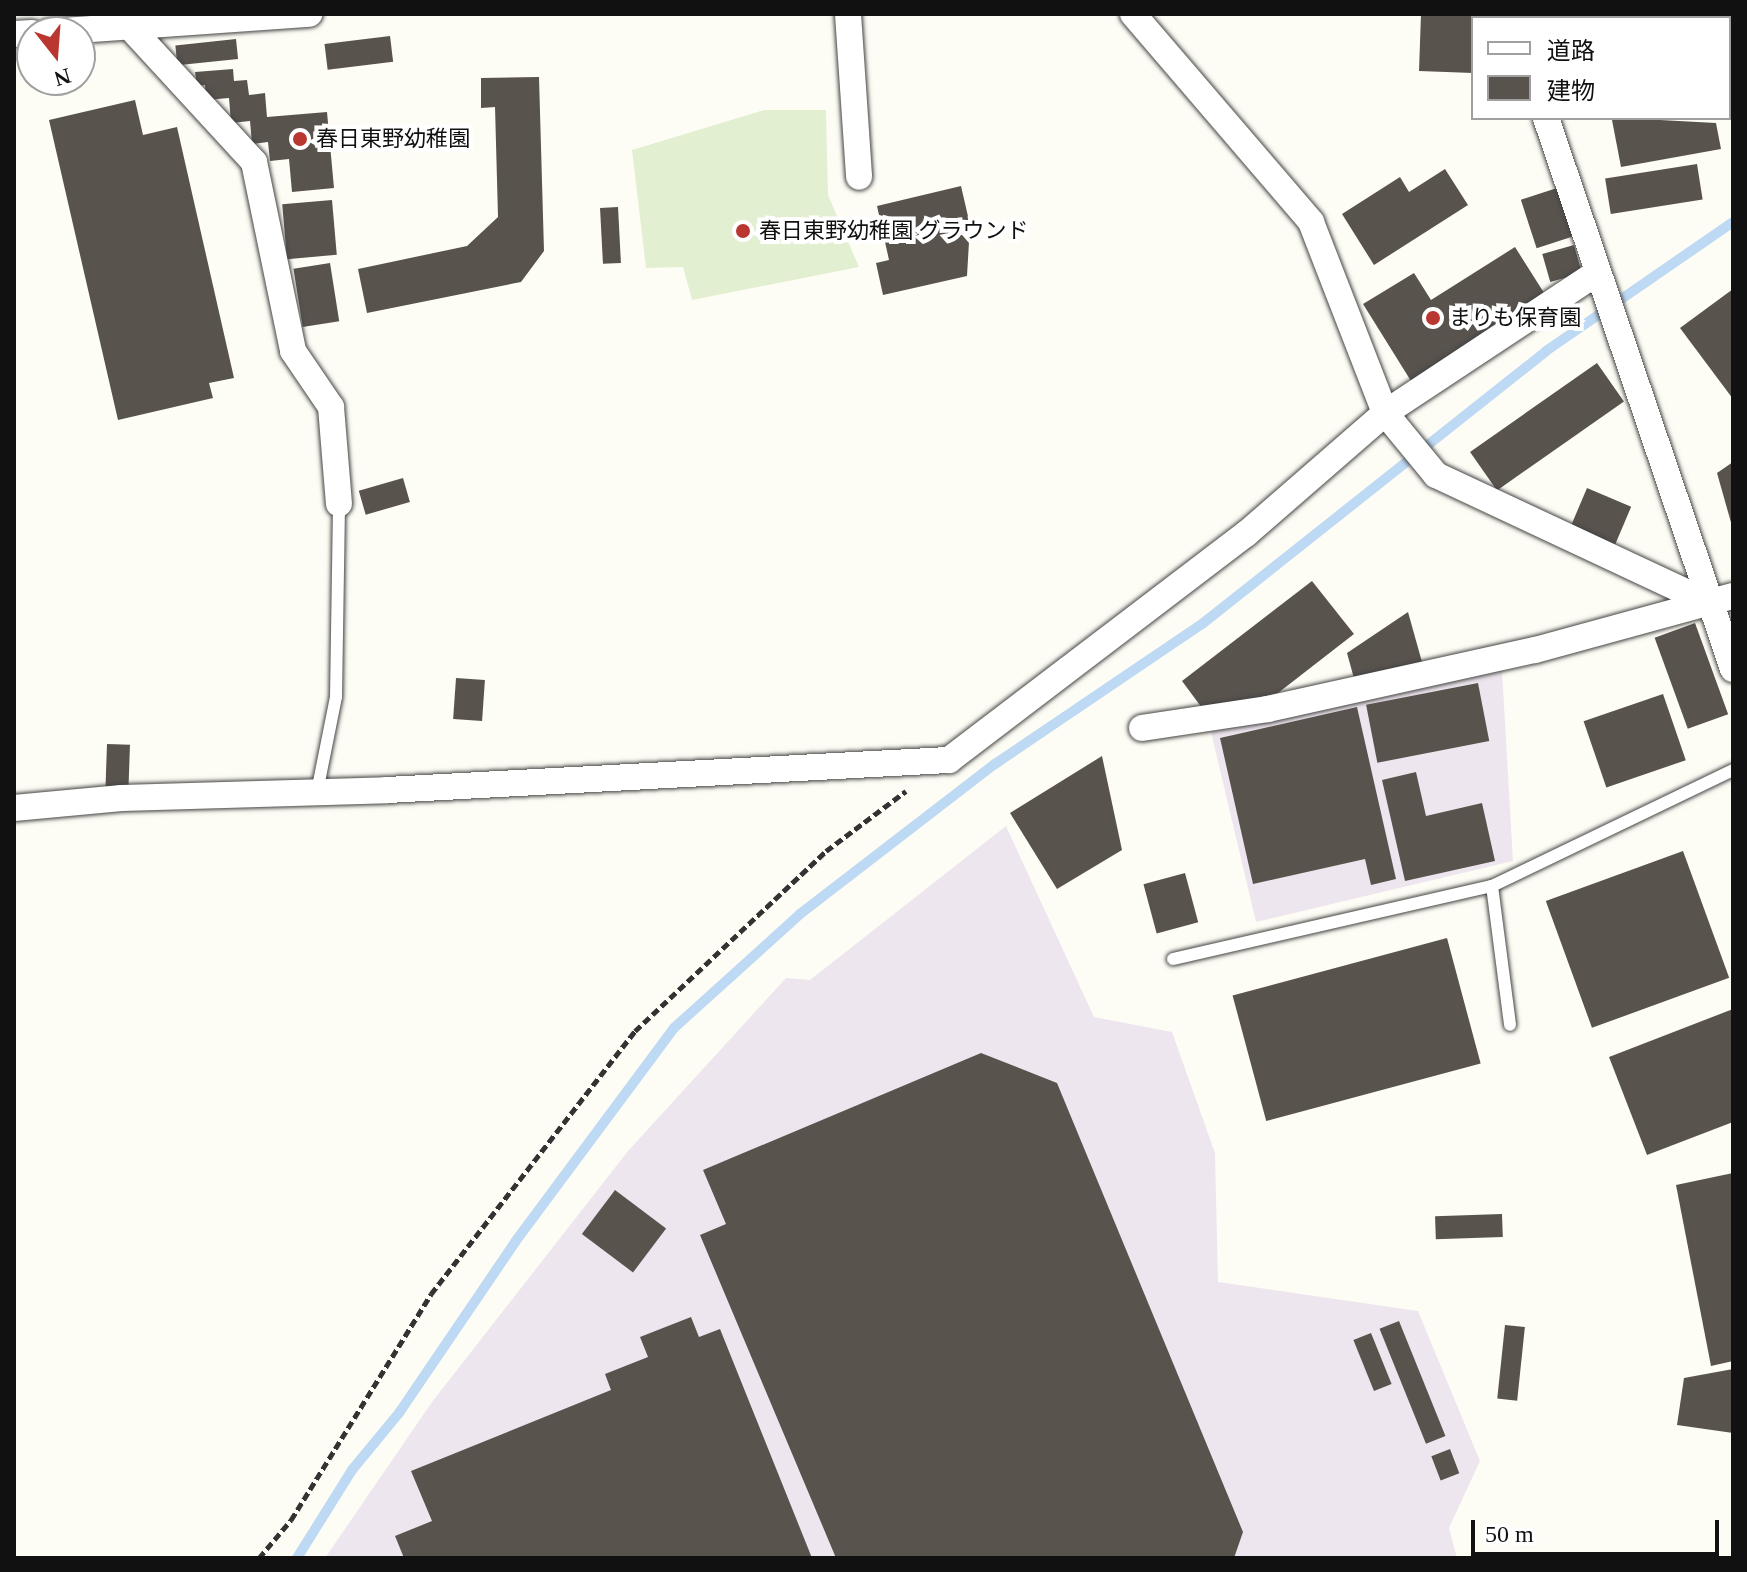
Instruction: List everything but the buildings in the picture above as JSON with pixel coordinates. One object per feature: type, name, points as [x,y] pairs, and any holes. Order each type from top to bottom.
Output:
[{"type":"street","points":[[96,25],[127,20],[309,14]]},
{"type":"street","points":[[848,14],[859,177]]},
{"type":"street","points":[[1133,14],[1311,222],[1390,420],[1431,469],[1721,600]]},
{"type":"street","points":[[127,20],[254,162],[293,351],[331,407],[339,504]]},
{"type":"street","points":[[1547,120],[1600,279],[1721,600],[1733,669]]},
{"type":"street","points":[[14,808],[122,798],[317,792],[949,760],[1390,420],[1600,279]]},
{"type":"street","points":[[1142,728],[1268,709],[1520,654],[1721,600]]},
{"type":"lane","points":[[317,792],[336,697],[339,504]]},
{"type":"lane","points":[[1173,959],[1492,886],[1733,770]]},
{"type":"lane","points":[[1492,886],[1510,1025]]},
{"type":"path","points":[[259,1558],[291,1520],[431,1294],[635,1031],[826,851],[949,760]]},
{"type":"shaded area","points":[[1502,670],[1513,861],[1256,922],[1211,732]]},
{"type":"shaded area","points":[[1006,826],[1094,1017],[1172,1032],[1215,1153],[1218,1282],[1418,1311],[1480,1461],[1449,1528],[1457,1558],[325,1558],[432,1402],[628,1151],[786,978],[810,980]]},
{"type":"green space","name":"春日東野幼稚園 グラウンド","points":[[764,110],[826,110],[828,195],[859,267],[692,300],[683,267],[646,268],[632,150]]},
{"type":"waterway","points":[[297,1558],[352,1470],[399,1413],[515,1242],[674,1028],[800,914],[995,764],[1202,624],[1546,351],[1733,222]]},
{"type":"place","name":"春日東野幼稚園","points":[[300,139]]},
{"type":"place","name":"春日東野幼稚園 グラウンド","points":[[743,231]]},
{"type":"place","name":"まりも保育園","points":[[1433,318]]}]
